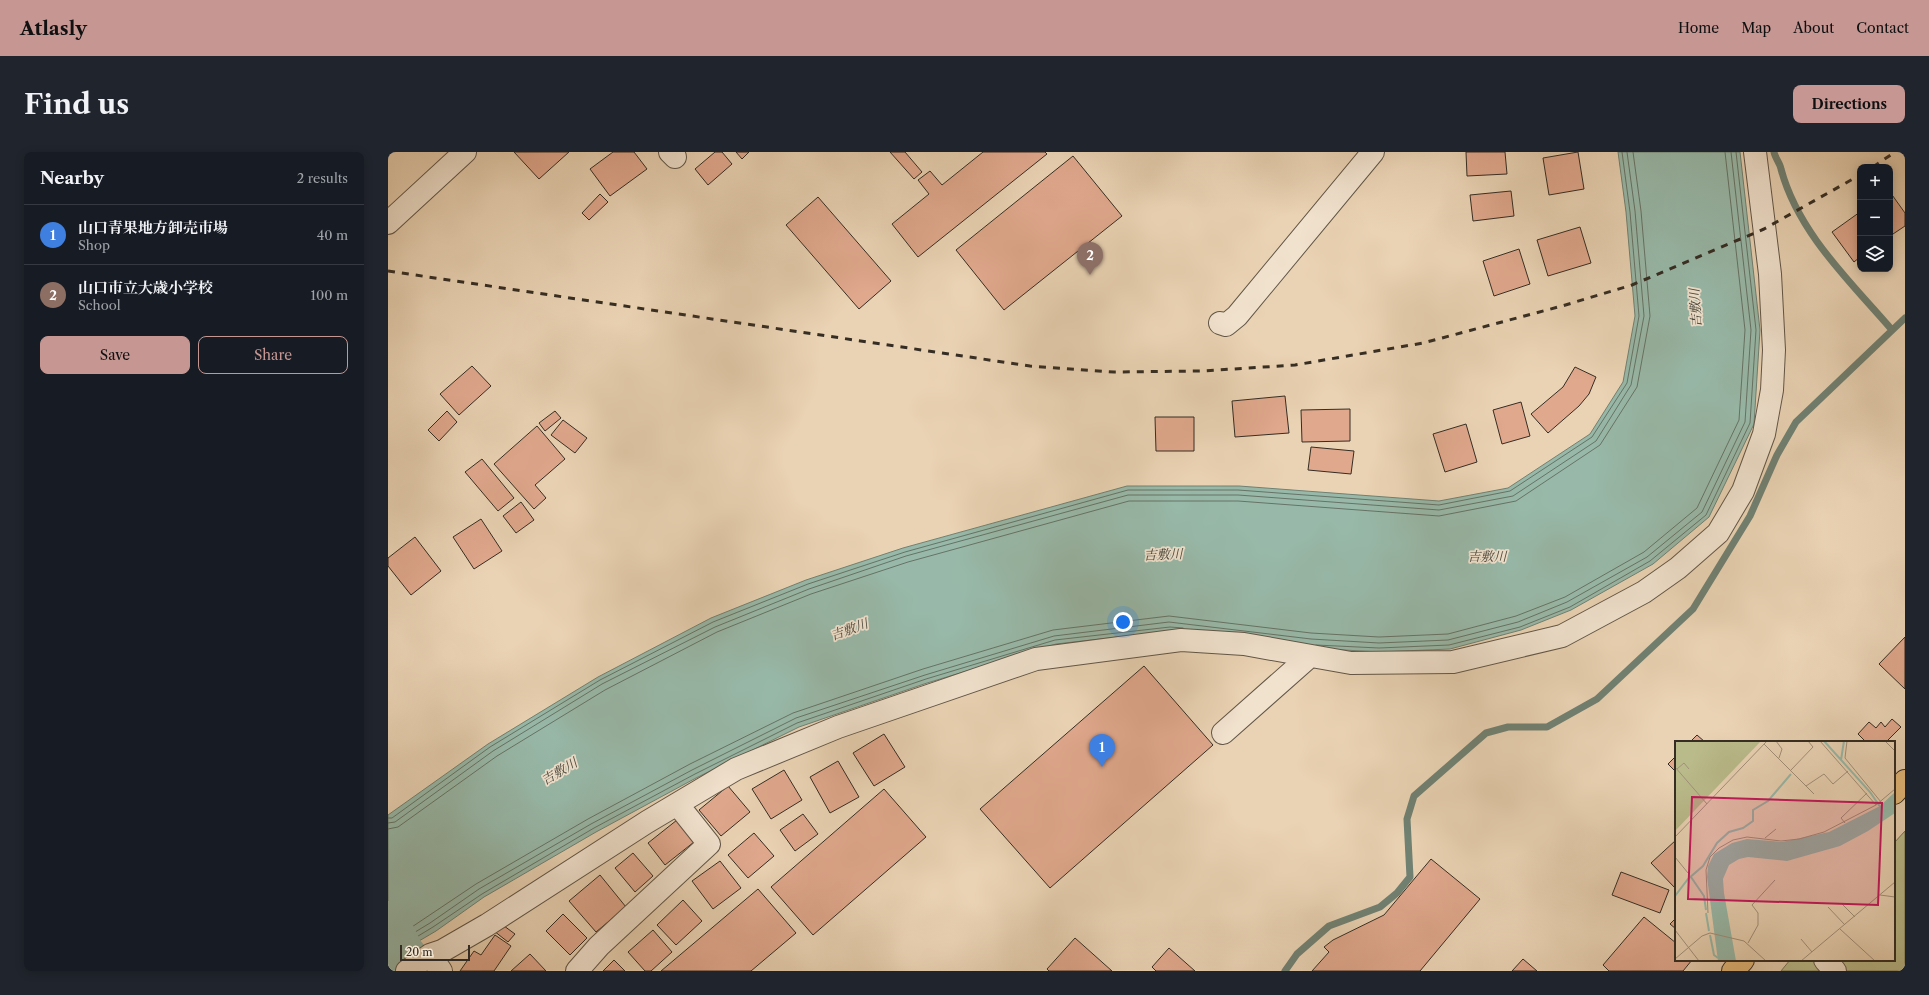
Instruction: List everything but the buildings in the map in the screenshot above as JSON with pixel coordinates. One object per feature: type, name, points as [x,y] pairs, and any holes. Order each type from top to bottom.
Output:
[{"type":"main road","points":[[1895,792],[1905,781]]},
{"type":"main road","points":[[1733,971],[1742,961]]},
{"type":"street","points":[[388,223],[465,152]]},
{"type":"street","points":[[1220,323],[1226,325],[1237,316],[1373,152]]},
{"type":"street","points":[[407,971],[436,963],[442,951],[487,925],[647,822],[736,770],[838,727],[1036,659],[1181,640],[1244,644],[1351,663],[1454,662],[1562,636],[1644,592],[1678,568],[1718,533],[1743,491],[1764,434],[1772,390],[1774,350],[1770,274],[1755,152]]},
{"type":"street","points":[[1223,733],[1310,656]]},
{"type":"street","points":[[577,971],[600,946],[709,844],[678,805]]},
{"type":"street","points":[[1826,961],[1835,971]]},
{"type":"green space","points":[[1905,831],[1905,971],[1781,971],[1789,961],[1895,961],[1895,842]]},
{"type":"water","name":"吉敷川","points":[[1618,152],[1740,152],[1760,330],[1754,424],[1709,517],[1653,564],[1571,610],[1521,630],[1450,649],[1379,652],[1310,648],[1170,631],[1056,644],[927,683],[799,727],[696,778],[596,832],[484,897],[436,931],[402,951],[388,964],[388,815],[488,744],[598,677],[711,618],[806,580],[903,548],[1127,486],[1239,486],[1439,501],[1508,488],[1590,434],[1623,382],[1635,316],[1626,212]]},
{"type":"waterway","points":[[1774,152],[1789,192],[1813,235],[1827,255],[1892,330]]},
{"type":"waterway","points":[[1285,971],[1297,954],[1329,926],[1380,907],[1397,893],[1410,877],[1407,819],[1414,796],[1486,733],[1508,727],[1547,727],[1597,699],[1693,609],[1750,516],[1777,455],[1796,422],[1905,318]]},
{"type":"waterway","points":[[388,922],[402,951],[418,971]]},
{"type":"railway","points":[[1877,164],[1895,152]]},
{"type":"railway","points":[[388,271],[1030,366],[1114,372],[1202,371],[1295,365],[1423,343],[1562,306],[1632,285],[1764,229],[1857,177]]},
{"type":"place","name":"山口市立大歳小学校","points":[[1090,275]]},
{"type":"place","name":"山口青果地方卸売市場","points":[[1102,767]]}]
